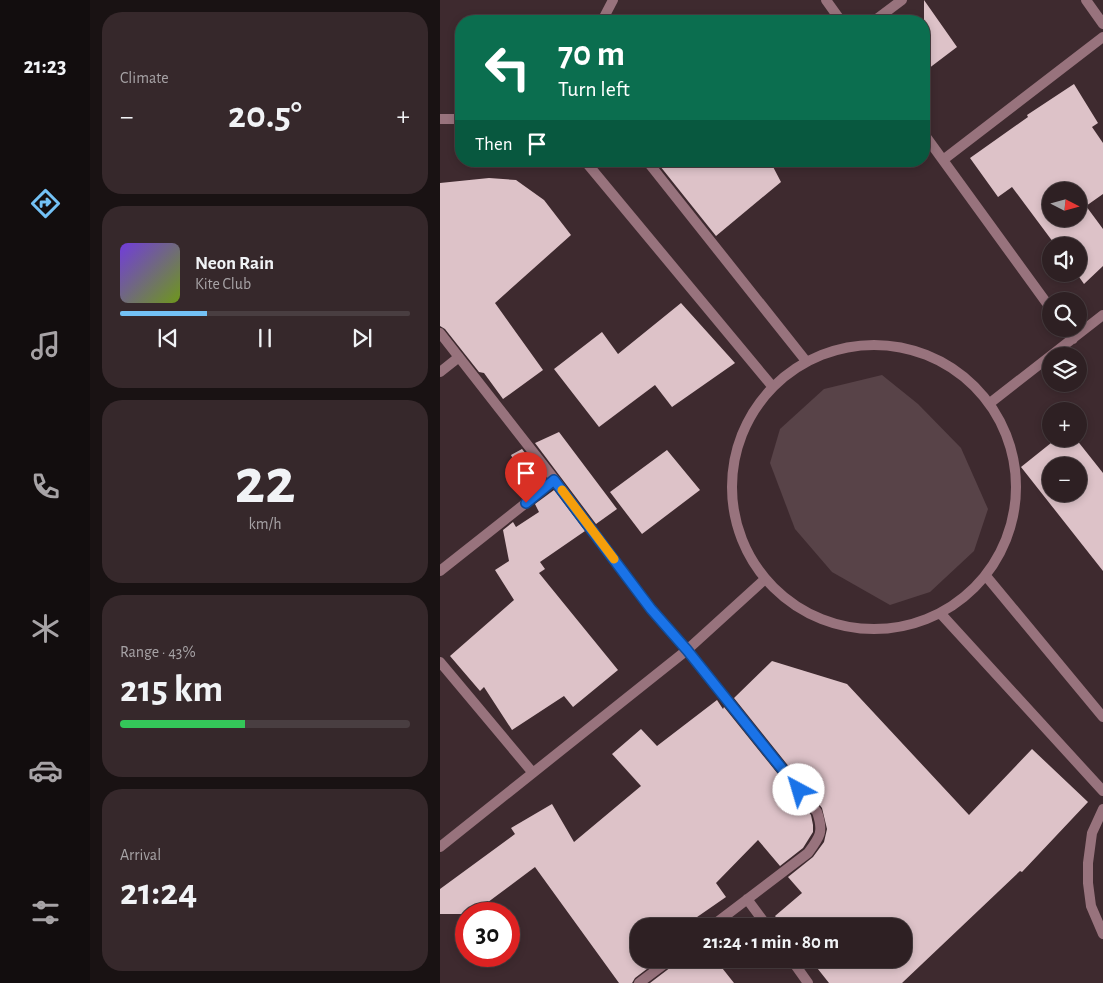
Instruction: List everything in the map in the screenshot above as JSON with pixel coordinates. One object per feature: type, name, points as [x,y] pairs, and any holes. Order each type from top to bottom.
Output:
[{"type":"street","points":[[605,15],[613,0]]},
{"type":"street","points":[[826,0],[837,15]]},
{"type":"street","points":[[882,15],[902,0]]},
{"type":"street","points":[[1086,0],[1103,24]]},
{"type":"street","points":[[943,160],[1103,37]]},
{"type":"street","points":[[440,119],[455,119]]},
{"type":"street","points":[[930,142],[1042,297]]},
{"type":"street","points":[[590,167],[772,386]]},
{"type":"street","points":[[652,167],[806,361]]},
{"type":"street","points":[[990,403],[1103,315]]},
{"type":"street","points":[[440,333],[651,609],[687,650],[817,812],[822,825],[819,837],[808,852],[722,918]]},
{"type":"street","points":[[886,344],[918,351],[926,353],[961,373],[990,403],[1010,444],[1017,490],[1008,536],[986,576],[966,598],[941,614],[895,629],[847,628],[801,612],[764,580],[742,544],[732,503],[733,461],[747,420],[772,386],[788,372],[806,361],[844,346],[886,344]]},
{"type":"street","points":[[440,372],[459,357]]},
{"type":"street","points":[[440,571],[554,480]]},
{"type":"street","points":[[986,576],[1103,717]]},
{"type":"street","points":[[440,847],[687,650],[764,580]]},
{"type":"street","points":[[941,614],[1103,791]]},
{"type":"street","points":[[440,662],[533,773]]},
{"type":"street","points":[[1103,809],[1092,833],[1088,863],[1091,906],[1103,934]]},
{"type":"street","points":[[747,899],[761,918]]},
{"type":"street","points":[[639,983],[658,968]]},
{"type":"street","points":[[797,968],[808,983]]},
{"type":"shaded area","points":[[882,375],[918,404],[961,448],[988,509],[974,551],[930,592],[890,605],[832,572],[795,529],[770,463],[780,429],[824,389]]},
{"type":"building","points":[[924,0],[957,47],[930,67],[930,15],[924,15]]},
{"type":"building","points":[[1074,84],[1098,123],[1092,127],[1103,143],[1103,194],[1088,205],[1088,182],[1042,182],[1042,227],[1012,187],[998,197],[970,158],[1028,117],[1027,115]]},
{"type":"building","points":[[661,167],[773,167],[781,182],[716,236]]},
{"type":"building","points":[[489,178],[516,180],[544,200],[571,235],[495,303],[543,370],[503,399],[484,373],[479,372],[445,329],[440,326],[440,183]]},
{"type":"building","points":[[1088,209],[1103,229],[1103,266],[1087,281],[1087,237],[1049,237],[1043,228],[1088,228]]},
{"type":"building","points":[[681,303],[735,363],[672,407],[655,385],[599,427],[554,369],[602,332],[618,354]]},
{"type":"building","points":[[559,432],[617,509],[596,524],[535,443]]},
{"type":"building","points":[[1046,447],[1082,447],[1103,473],[1103,571],[1049,502],[1087,502],[1087,457],[1042,457],[1042,494],[1021,467]]},
{"type":"building","points":[[522,449],[545,479],[529,492],[511,455]]},
{"type":"building","points":[[667,450],[700,490],[642,534],[610,492]]},
{"type":"building","points":[[554,490],[585,531],[540,562],[545,569],[539,573],[618,670],[573,707],[564,696],[512,730],[484,687],[480,691],[450,656],[514,600],[495,570],[509,561],[503,530],[513,522],[516,527],[539,512],[535,504]]},
{"type":"building","points":[[772,661],[847,684],[969,815],[1032,749],[1088,802],[1022,872],[1020,871],[902,983],[829,983],[817,968],[912,968],[912,918],[777,918],[775,916],[802,893],[788,877],[813,857],[824,842],[827,829],[822,808],[734,698]]},
{"type":"building","points":[[717,700],[811,815],[813,832],[803,848],[780,866],[758,840],[716,883],[726,897],[696,918],[630,918],[630,968],[648,968],[635,978],[632,983],[619,983],[535,867],[488,902],[455,902],[455,914],[440,914],[440,889],[515,834],[511,828],[552,804],[574,842],[641,786],[612,754],[641,729],[657,746]]},
{"type":"building","points":[[670,968],[722,968],[734,983],[650,983]]},
{"type":"slow traffic","points":[[562,490],[614,559]]},
{"type":"route","points":[[526,503],[554,480],[651,609],[687,650],[799,790]]}]
